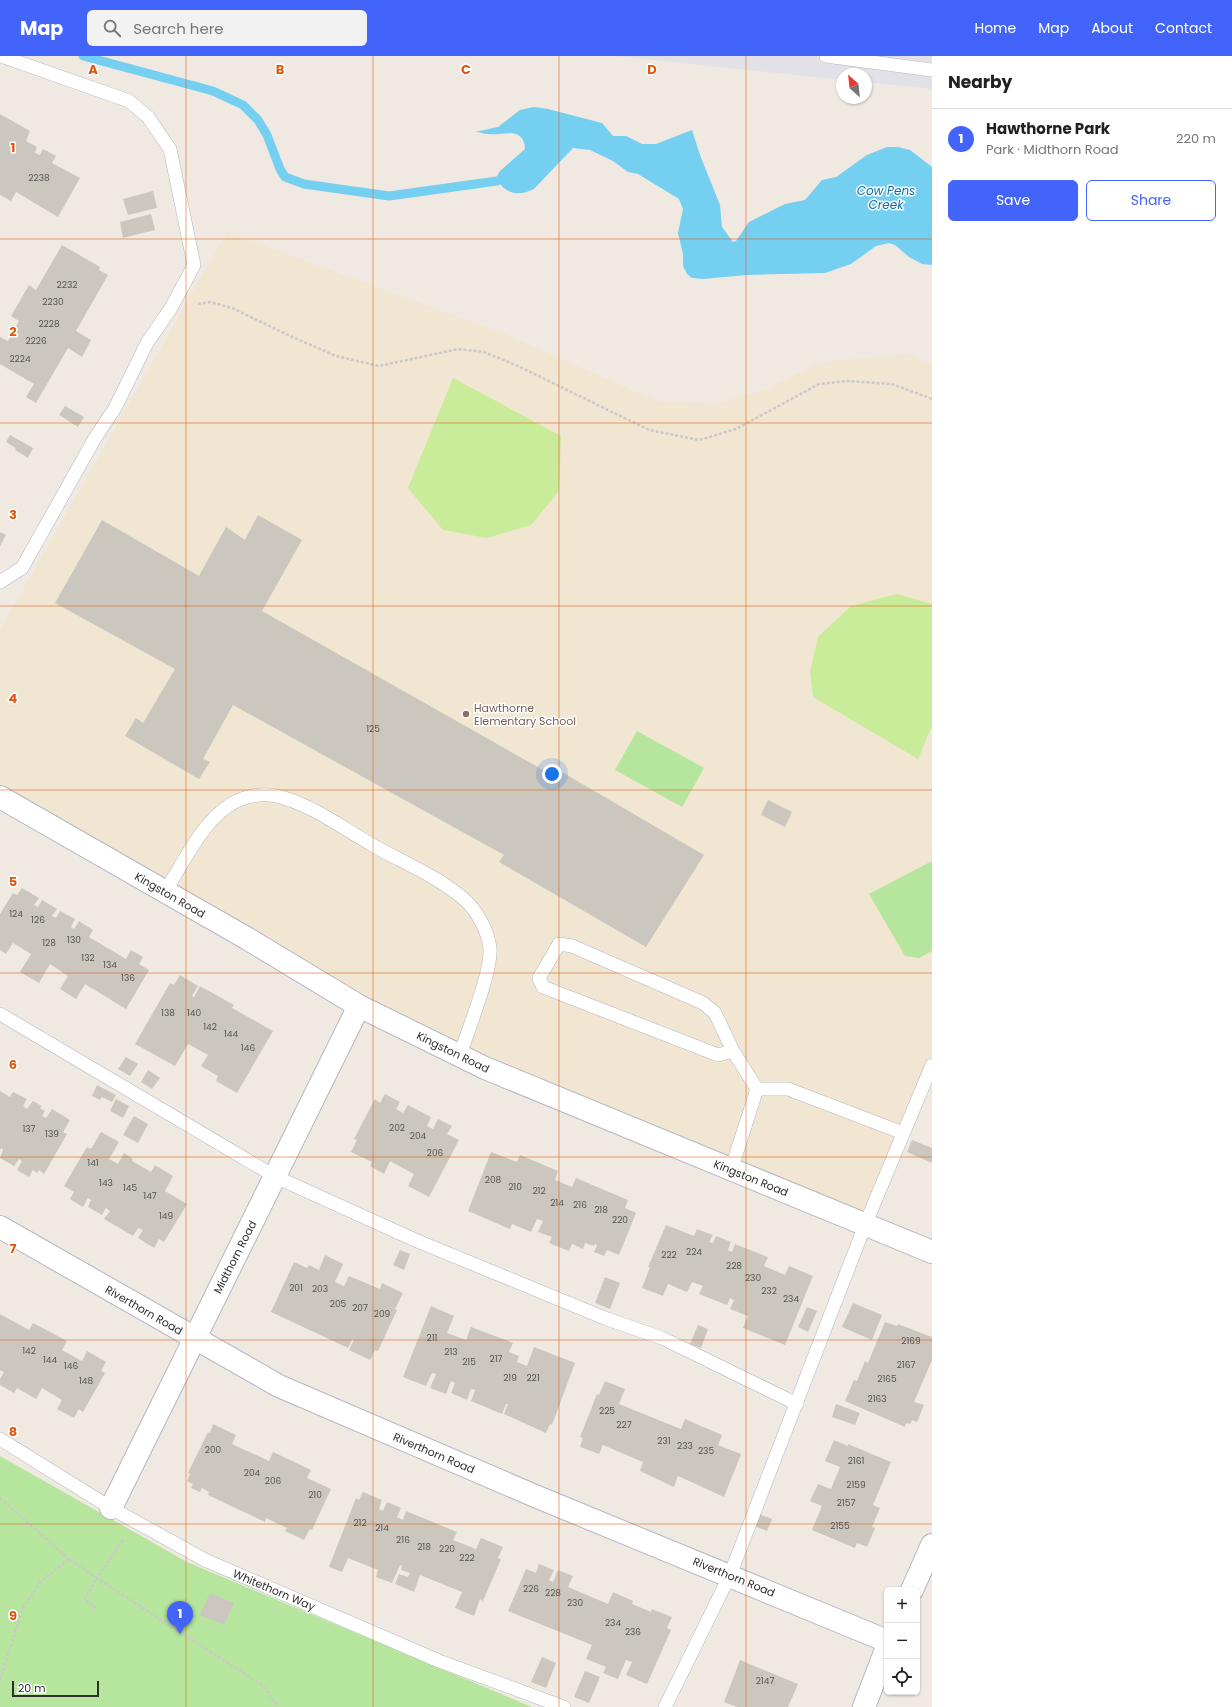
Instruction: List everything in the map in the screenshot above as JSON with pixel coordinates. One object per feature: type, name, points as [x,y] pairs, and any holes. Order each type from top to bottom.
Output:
[{"type":"street","name":"Kingston Road","points":[[0,797],[248,939],[360,1006],[460,1055],[549,1096],[932,1252]]},
{"type":"street","name":"Midthorn Road","points":[[111,1508],[360,1006]]},
{"type":"street","name":"Riverthorn Road","points":[[0,1227],[279,1386],[535,1496],[730,1575],[884,1640]]},
{"type":"street","points":[[913,1587],[932,1545]]},
{"type":"street","points":[[864,1707],[884,1655]]},
{"type":"lane","points":[[0,582],[22,568],[95,438],[115,408],[147,343],[171,308],[194,265],[170,149],[148,117],[129,101],[1,56]]},
{"type":"lane","points":[[826,56],[932,70]]},
{"type":"lane","points":[[165,892],[214,816],[230,805],[247,797],[263,794],[283,797],[318,812],[372,845],[436,881],[465,901],[482,923],[490,947],[488,967],[460,1055]]},
{"type":"lane","points":[[733,1051],[718,1055],[543,987],[539,978],[559,944],[572,946],[703,1003],[715,1013],[733,1051],[757,1088]]},
{"type":"lane","points":[[0,1014],[276,1177],[415,1240],[607,1319],[662,1338],[797,1404]]},
{"type":"lane","points":[[664,1707],[730,1575],[865,1225],[932,1065]]},
{"type":"lane","points":[[757,1088],[788,1089],[904,1133]]},
{"type":"lane","points":[[731,1170],[757,1088]]},
{"type":"lane","name":"Whitethorn Way","points":[[0,1439],[111,1508],[205,1560],[439,1661],[564,1707]]},
{"type":"path","points":[[171,308],[210,302],[232,308],[336,356],[379,366],[458,349],[484,352],[518,366],[649,430],[699,440],[736,429],[819,384],[848,381],[892,384],[932,399]]},
{"type":"path","points":[[0,1498],[69,1559],[263,1686],[276,1703],[276,1707]]},
{"type":"path","points":[[92,1610],[95,1606],[84,1600],[135,1522]]},
{"type":"path","points":[[0,1680],[23,1608],[42,1581],[69,1559]]},
{"type":"shaded area","points":[[616,56],[932,56],[932,89],[872,83],[872,68],[836,68],[836,79]]},
{"type":"shaded area","name":"Hawthorne Elementary School","points":[[227,232],[505,334],[657,401],[716,404],[763,390],[822,362],[908,354],[932,364],[932,1065],[865,1225],[485,1068],[0,797],[0,630]]},
{"type":"green space","points":[[453,378],[561,436],[559,491],[531,525],[487,538],[443,530],[408,488]]},
{"type":"green space","points":[[897,594],[932,604],[932,726],[918,759],[813,697],[810,671],[818,637],[851,606]]},
{"type":"green space","points":[[637,731],[704,768],[682,807],[615,770]]},
{"type":"green space","points":[[932,861],[932,951],[919,958],[905,956],[869,894]]},
{"type":"green space","points":[[0,1456],[187,1562],[532,1707],[0,1707]]},
{"type":"water","name":"Cow Pens Creek","points":[[534,107],[548,109],[602,123],[613,136],[626,136],[642,144],[656,144],[692,130],[700,155],[720,205],[722,227],[733,242],[736,241],[749,222],[785,204],[805,200],[822,180],[836,177],[867,155],[887,147],[898,147],[910,150],[932,167],[932,265],[922,264],[909,257],[895,245],[889,243],[876,246],[851,264],[825,273],[746,275],[703,279],[692,278],[687,274],[683,266],[683,254],[678,233],[683,209],[679,199],[638,174],[628,172],[613,161],[590,150],[573,148],[534,189],[523,193],[517,193],[503,188],[496,178],[500,171],[525,149],[524,142],[517,134],[488,134],[475,132],[498,127],[520,110]]},
{"type":"building","points":[[0,114],[30,131],[26,141],[37,147],[35,153],[40,155],[43,149],[56,156],[52,163],[80,178],[58,217],[16,192],[11,201],[0,195]]},
{"type":"building","points":[[153,191],[157,208],[128,215],[123,199]]},
{"type":"building","points":[[151,214],[155,230],[123,238],[120,222]]},
{"type":"building","points":[[62,245],[100,267],[99,270],[108,275],[76,331],[91,340],[82,357],[68,348],[36,403],[26,397],[34,384],[0,364],[0,337],[8,341],[19,321],[11,316],[29,285],[36,290]]},
{"type":"building","points":[[65,406],[84,417],[78,427],[59,415]]},
{"type":"building","points":[[10,435],[33,448],[28,458],[6,442]]},
{"type":"building","points":[[258,515],[302,540],[262,611],[550,774],[555,768],[704,855],[646,947],[499,862],[504,855],[233,705],[203,759],[210,762],[199,779],[125,736],[136,718],[143,723],[175,669],[55,603],[102,520],[199,576],[226,527],[245,540]]},
{"type":"building","points":[[0,532],[6,535],[0,546]]},
{"type":"building","points":[[768,800],[792,812],[785,827],[761,815]]},
{"type":"building","points":[[22,888],[39,898],[34,905],[38,907],[42,900],[57,909],[52,916],[56,918],[60,911],[75,919],[71,927],[74,929],[79,921],[93,930],[89,937],[126,959],[131,950],[143,957],[139,964],[149,970],[126,1009],[85,984],[76,999],[60,989],[68,976],[50,964],[39,983],[20,972],[31,954],[13,943],[6,954],[0,950],[0,914],[13,893],[17,895]]},
{"type":"building","points":[[180,975],[198,986],[192,996],[194,997],[200,986],[234,1005],[232,1008],[273,1031],[237,1093],[216,1081],[218,1076],[201,1066],[208,1055],[188,1044],[175,1066],[135,1044],[170,983],[174,985]]},
{"type":"building","points":[[126,1057],[138,1064],[130,1076],[118,1069]]},
{"type":"building","points":[[148,1070],[160,1078],[152,1089],[141,1082]]},
{"type":"building","points":[[97,1085],[116,1095],[112,1102],[102,1097],[100,1100],[92,1096]]},
{"type":"building","points":[[0,1091],[10,1097],[13,1092],[27,1099],[23,1106],[27,1109],[33,1101],[42,1106],[40,1108],[45,1111],[42,1116],[46,1118],[52,1109],[70,1120],[63,1132],[67,1134],[44,1174],[39,1170],[37,1173],[33,1170],[29,1177],[17,1170],[22,1161],[19,1159],[14,1166],[0,1158],[3,1150],[1,1148],[0,1151]]},
{"type":"building","points":[[385,1094],[400,1102],[396,1109],[403,1113],[408,1105],[431,1117],[427,1126],[433,1129],[438,1119],[452,1126],[447,1134],[459,1140],[429,1197],[408,1186],[414,1174],[390,1161],[384,1174],[370,1166],[372,1162],[351,1152],[357,1140],[354,1139],[375,1099],[380,1103]]},
{"type":"building","points":[[116,1099],[129,1106],[123,1118],[110,1111]]},
{"type":"building","points":[[134,1116],[148,1124],[138,1143],[123,1135]]},
{"type":"building","points":[[101,1132],[119,1142],[109,1159],[118,1164],[124,1153],[133,1159],[132,1161],[151,1172],[155,1165],[173,1176],[165,1191],[187,1204],[164,1242],[159,1239],[154,1248],[138,1238],[143,1230],[138,1228],[133,1236],[104,1219],[110,1211],[106,1208],[102,1215],[88,1207],[91,1200],[88,1198],[83,1207],[70,1199],[74,1192],[64,1186],[87,1147],[91,1149]]},
{"type":"building","points":[[912,1140],[932,1148],[932,1163],[907,1152]]},
{"type":"building","points":[[491,1152],[517,1162],[520,1155],[558,1171],[555,1180],[572,1187],[576,1178],[628,1200],[625,1208],[636,1213],[619,1255],[607,1250],[604,1256],[594,1252],[597,1245],[595,1244],[594,1246],[585,1243],[583,1249],[572,1244],[569,1251],[549,1243],[552,1237],[538,1232],[543,1221],[537,1219],[531,1232],[512,1224],[510,1229],[468,1211]]},
{"type":"building","points":[[666,1225],[694,1236],[697,1229],[713,1235],[709,1242],[713,1243],[716,1236],[731,1242],[728,1250],[732,1252],[735,1244],[768,1257],[764,1266],[785,1275],[789,1266],[813,1276],[785,1345],[743,1328],[748,1316],[730,1309],[734,1300],[730,1298],[727,1305],[699,1294],[703,1286],[692,1282],[687,1292],[668,1284],[663,1296],[642,1288],[650,1267],[648,1267]]},
{"type":"building","points":[[400,1250],[410,1254],[404,1270],[393,1265]]},
{"type":"building","points":[[325,1255],[343,1264],[335,1282],[344,1286],[349,1276],[380,1289],[382,1283],[403,1293],[395,1309],[397,1310],[378,1351],[375,1350],[370,1360],[349,1350],[354,1340],[352,1339],[348,1348],[271,1312],[294,1262],[307,1268],[309,1265],[319,1270]]},
{"type":"building","points":[[605,1277],[620,1283],[610,1309],[595,1303]]},
{"type":"building","points":[[853,1303],[882,1315],[872,1340],[842,1327]]},
{"type":"building","points":[[431,1306],[454,1316],[447,1333],[466,1340],[471,1327],[513,1343],[509,1352],[519,1356],[517,1362],[527,1366],[534,1347],[575,1363],[552,1425],[550,1424],[546,1433],[504,1414],[508,1404],[506,1404],[502,1414],[471,1401],[475,1390],[471,1389],[467,1400],[451,1393],[455,1383],[451,1381],[446,1394],[430,1388],[436,1374],[432,1373],[426,1386],[403,1377]]},
{"type":"building","points":[[807,1307],[817,1311],[808,1332],[798,1327]]},
{"type":"building","points":[[0,1314],[29,1330],[33,1323],[67,1341],[62,1350],[82,1361],[87,1351],[106,1362],[101,1371],[105,1373],[83,1412],[79,1409],[74,1418],[57,1409],[62,1400],[42,1388],[36,1399],[17,1388],[14,1393],[0,1385],[0,1379],[4,1372],[0,1370]]},
{"type":"building","points":[[885,1322],[897,1326],[898,1324],[932,1337],[932,1360],[914,1402],[924,1405],[917,1422],[912,1420],[910,1424],[906,1423],[905,1427],[845,1401],[854,1380],[857,1381],[865,1361],[868,1363]]},
{"type":"building","points":[[698,1325],[708,1329],[701,1348],[690,1344]]},
{"type":"building","points":[[605,1381],[625,1389],[619,1404],[681,1429],[685,1419],[722,1435],[718,1445],[741,1454],[724,1497],[678,1476],[674,1487],[640,1471],[643,1462],[603,1445],[599,1454],[580,1447],[583,1438],[580,1437],[597,1394],[599,1395]]},
{"type":"building","points":[[836,1404],[860,1413],[855,1425],[832,1417]]},
{"type":"building","points":[[213,1424],[236,1435],[232,1444],[269,1461],[273,1452],[311,1470],[307,1478],[331,1489],[312,1530],[310,1529],[304,1540],[285,1531],[287,1528],[266,1518],[265,1522],[208,1495],[209,1492],[202,1488],[200,1492],[191,1488],[193,1484],[187,1481],[190,1474],[188,1473],[208,1432],[210,1433]]},
{"type":"building","points":[[834,1440],[848,1446],[848,1444],[891,1462],[873,1505],[880,1508],[872,1527],[875,1528],[867,1547],[857,1543],[855,1548],[812,1530],[822,1506],[810,1501],[818,1484],[831,1489],[840,1467],[825,1461]]},
{"type":"building","points":[[363,1492],[382,1500],[379,1509],[383,1511],[387,1502],[401,1508],[397,1517],[403,1520],[406,1511],[457,1532],[453,1540],[476,1549],[481,1538],[503,1547],[498,1558],[501,1559],[483,1601],[480,1599],[474,1616],[455,1608],[462,1592],[420,1575],[414,1592],[395,1584],[399,1574],[408,1577],[410,1573],[401,1570],[402,1566],[400,1565],[392,1583],[376,1577],[378,1570],[348,1558],[342,1572],[329,1567],[356,1498],[359,1500]]},
{"type":"building","points":[[759,1514],[772,1519],[767,1531],[754,1526]]},
{"type":"building","points":[[539,1564],[554,1570],[549,1580],[553,1582],[558,1570],[573,1576],[568,1587],[608,1604],[613,1592],[633,1601],[632,1604],[651,1612],[652,1609],[672,1617],[667,1628],[671,1630],[647,1684],[626,1675],[632,1662],[626,1660],[618,1679],[603,1673],[606,1667],[586,1659],[592,1645],[508,1611],[526,1569],[536,1573]]},
{"type":"building","points":[[210,1593],[234,1603],[224,1625],[200,1615]]},
{"type":"building","points":[[542,1657],[556,1663],[546,1688],[531,1682]]},
{"type":"building","points":[[740,1660],[798,1684],[788,1707],[737,1707],[724,1702]]},
{"type":"building","points":[[585,1671],[600,1677],[589,1703],[574,1697]]},
{"type":"waterway","name":"Cow Pens Creek","points":[[83,56],[213,91],[243,105],[258,120],[267,135],[280,169],[285,177],[304,184],[389,196],[497,181]]},
{"type":"place","name":"Hawthorne Elementary School","points":[[466,714]]},
{"type":"place","name":"Hawthorne Park","points":[[180,1634]]}]
